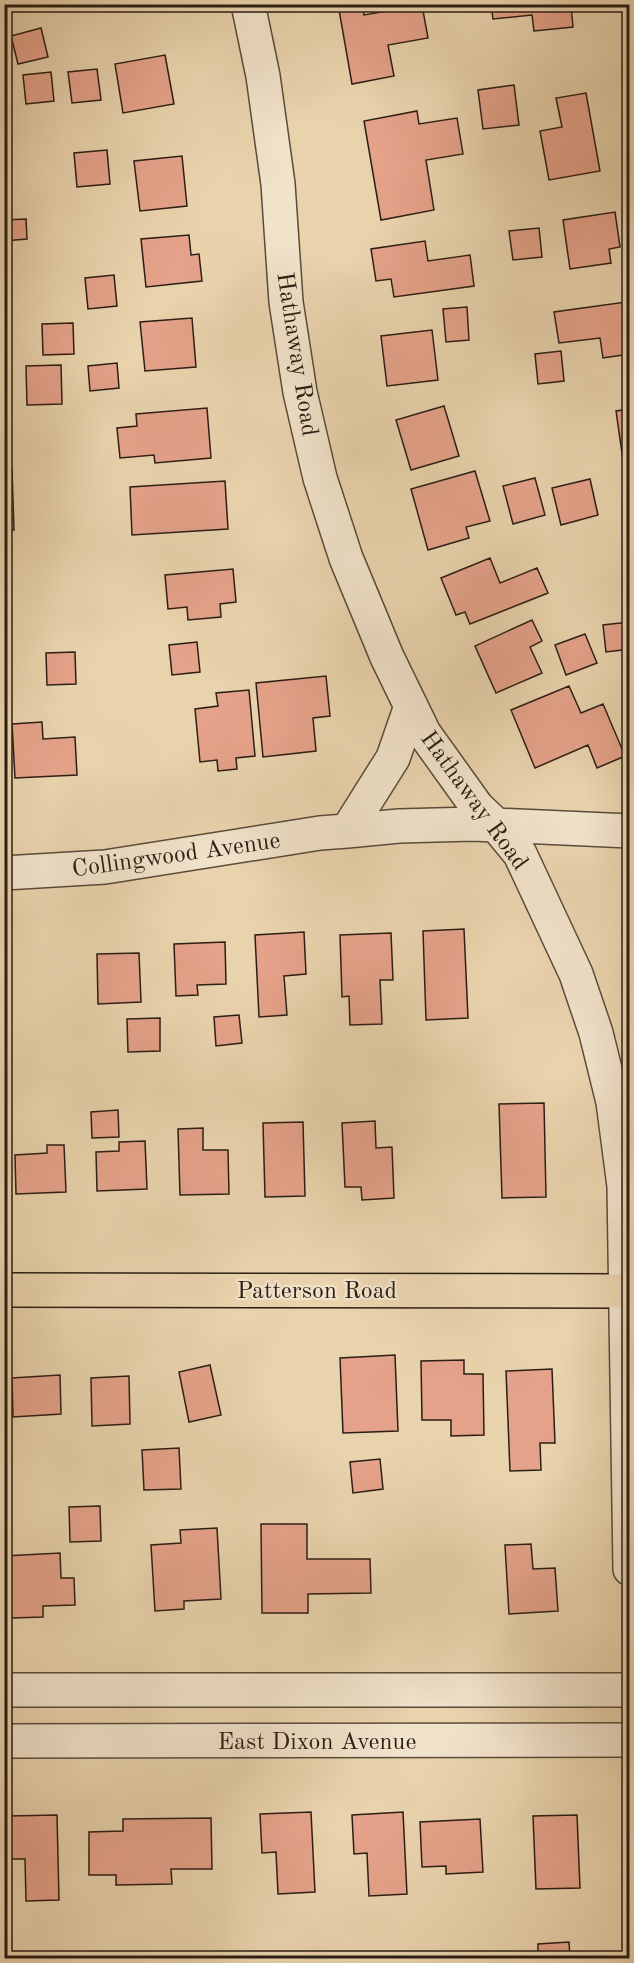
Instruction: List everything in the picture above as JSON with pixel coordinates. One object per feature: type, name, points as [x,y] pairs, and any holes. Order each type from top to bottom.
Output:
[{"type":"main road","name":"Patterson Road","points":[[4,1290],[627,1291]]},
{"type":"street","name":"Hathaway Road","points":[[248,4],[263,76],[278,184],[286,302],[300,392],[320,478],[346,558],[387,657],[424,733],[477,807],[496,825],[520,854],[576,974],[596,1033],[613,1102],[624,1186],[630,1569]]},
{"type":"street","points":[[346,831],[393,758],[411,706]]},
{"type":"street","name":"Collingwood Avenue","points":[[4,873],[105,867],[320,833],[399,826],[496,825],[630,831]]},
{"type":"street","points":[[4,1690],[630,1690]]},
{"type":"street","name":"East Dixon Avenue","points":[[4,1741],[630,1740]]},
{"type":"building","points":[[338,4],[362,4],[364,15],[422,5],[428,38],[388,45],[394,76],[352,84]]},
{"type":"building","points":[[491,4],[571,4],[573,27],[534,31],[532,15],[493,19]]},
{"type":"building","points":[[41,28],[48,57],[18,64],[11,36]]},
{"type":"building","points":[[165,55],[174,104],[123,113],[115,64]]},
{"type":"building","points":[[97,69],[101,100],[72,103],[68,72]]},
{"type":"building","points":[[51,72],[54,101],[26,104],[23,75]]},
{"type":"building","points":[[514,85],[519,125],[483,129],[478,90]]},
{"type":"building","points":[[586,93],[600,171],[549,180],[540,131],[562,127],[556,98]]},
{"type":"building","points":[[417,111],[419,124],[457,118],[463,154],[426,160],[434,210],[381,220],[364,121]]},
{"type":"building","points":[[107,150],[110,184],[77,187],[74,153]]},
{"type":"building","points":[[182,156],[187,206],[140,211],[134,161]]},
{"type":"building","points":[[615,212],[620,247],[609,249],[611,263],[570,269],[563,220]]},
{"type":"building","points":[[26,219],[27,239],[4,241],[4,220]]},
{"type":"building","points":[[539,228],[542,257],[513,260],[509,231]]},
{"type":"building","points":[[189,235],[191,255],[199,254],[202,281],[146,287],[141,239]]},
{"type":"building","points":[[425,241],[428,261],[470,255],[474,286],[394,297],[391,279],[376,281],[371,249]]},
{"type":"building","points":[[4,274],[9,274],[11,333],[4,334]]},
{"type":"building","points":[[114,275],[117,306],[88,309],[85,278]]},
{"type":"building","points":[[626,302],[630,328],[630,354],[603,358],[600,338],[559,343],[554,312]]},
{"type":"building","points":[[467,307],[469,340],[446,342],[443,309]]},
{"type":"building","points":[[192,318],[196,367],[145,371],[140,322]]},
{"type":"building","points":[[73,323],[74,354],[43,355],[42,324]]},
{"type":"building","points":[[432,330],[438,380],[387,386],[381,336]]},
{"type":"building","points":[[561,351],[564,381],[538,384],[535,354]]},
{"type":"building","points":[[117,363],[119,388],[90,391],[88,366]]},
{"type":"building","points":[[4,364],[8,364],[11,434],[4,434]]},
{"type":"building","points":[[61,365],[62,404],[27,405],[26,366]]},
{"type":"building","points":[[444,406],[459,456],[411,470],[396,420]]},
{"type":"building","points":[[207,408],[211,458],[155,463],[154,455],[120,458],[117,428],[137,426],[136,414]]},
{"type":"building","points":[[630,409],[630,495],[628,495],[616,411]]},
{"type":"building","points":[[12,469],[14,530],[4,530],[4,470]]},
{"type":"building","points":[[475,471],[490,521],[466,527],[469,538],[428,550],[411,489]]},
{"type":"building","points":[[535,478],[545,515],[513,524],[503,486]]},
{"type":"building","points":[[590,479],[598,515],[561,525],[552,488]]},
{"type":"building","points":[[225,481],[228,529],[132,535],[130,487]]},
{"type":"building","points":[[490,558],[500,583],[537,568],[548,593],[470,624],[465,612],[456,615],[441,578]]},
{"type":"building","points":[[233,569],[236,602],[220,604],[221,617],[188,620],[187,607],[168,609],[165,575]]},
{"type":"building","points":[[532,620],[542,641],[530,647],[542,673],[496,693],[475,646]]},
{"type":"building","points":[[629,622],[630,649],[606,652],[603,625]]},
{"type":"building","points":[[585,634],[597,663],[566,675],[555,645]]},
{"type":"building","points":[[197,642],[200,672],[172,675],[169,645]]},
{"type":"building","points":[[75,652],[76,684],[47,685],[46,653]]},
{"type":"building","points":[[326,676],[330,716],[313,718],[316,751],[263,757],[256,683]]},
{"type":"building","points":[[569,686],[581,713],[603,704],[625,756],[597,768],[588,745],[535,768],[511,710]]},
{"type":"building","points":[[249,690],[255,756],[236,758],[237,769],[218,771],[217,760],[200,762],[195,709],[218,706],[216,693]]},
{"type":"building","points":[[42,722],[43,739],[75,737],[77,775],[15,778],[12,724]]},
{"type":"building","points":[[630,928],[630,957],[622,930]]},
{"type":"building","points":[[464,929],[468,1018],[426,1020],[423,931]]},
{"type":"building","points":[[304,932],[306,974],[284,976],[287,1015],[259,1017],[255,935]]},
{"type":"building","points":[[391,933],[393,980],[380,980],[382,1024],[350,1025],[349,996],[342,997],[340,935]]},
{"type":"building","points":[[225,942],[226,984],[197,985],[198,995],[176,996],[174,944]]},
{"type":"building","points":[[139,953],[141,1002],[98,1004],[97,954]]},
{"type":"building","points":[[239,1015],[242,1043],[216,1046],[214,1017]]},
{"type":"building","points":[[160,1018],[160,1051],[128,1052],[127,1019]]},
{"type":"building","points":[[544,1103],[546,1197],[502,1198],[499,1104]]},
{"type":"building","points":[[118,1110],[119,1137],[92,1138],[91,1112]]},
{"type":"building","points":[[375,1121],[376,1148],[392,1147],[394,1198],[362,1200],[361,1187],[345,1187],[342,1123]]},
{"type":"building","points":[[303,1122],[305,1196],[265,1197],[263,1123]]},
{"type":"building","points":[[203,1128],[203,1150],[228,1150],[229,1194],[180,1195],[178,1129]]},
{"type":"building","points":[[145,1141],[147,1189],[97,1191],[96,1152],[119,1151],[119,1142]]},
{"type":"building","points":[[47,1145],[64,1145],[66,1192],[16,1194],[15,1155],[47,1153]]},
{"type":"building","points":[[395,1355],[398,1431],[343,1433],[340,1358]]},
{"type":"building","points":[[464,1360],[464,1374],[483,1374],[484,1435],[451,1436],[451,1420],[422,1420],[421,1361]]},
{"type":"building","points":[[210,1365],[221,1415],[189,1422],[179,1372]]},
{"type":"building","points":[[552,1369],[555,1443],[540,1443],[541,1470],[510,1471],[506,1371]]},
{"type":"building","points":[[60,1375],[61,1414],[13,1417],[12,1378]]},
{"type":"building","points":[[129,1376],[130,1424],[92,1426],[91,1378]]},
{"type":"building","points":[[179,1448],[181,1489],[144,1490],[142,1450]]},
{"type":"building","points":[[380,1459],[383,1489],[353,1493],[350,1462]]},
{"type":"building","points":[[100,1506],[101,1541],[70,1542],[69,1507]]},
{"type":"building","points":[[261,1524],[307,1524],[307,1559],[370,1559],[371,1593],[308,1594],[308,1613],[262,1613]]},
{"type":"building","points":[[217,1528],[221,1599],[184,1601],[184,1609],[155,1611],[151,1545],[181,1543],[180,1530]]},
{"type":"building","points":[[531,1544],[533,1569],[555,1568],[558,1611],[509,1614],[505,1545]]},
{"type":"building","points":[[60,1553],[61,1578],[74,1578],[75,1605],[43,1606],[43,1617],[11,1618],[11,1606],[4,1606],[4,1556]]},
{"type":"building","points":[[311,1812],[315,1892],[278,1894],[276,1852],[262,1853],[260,1814]]},
{"type":"building","points":[[403,1812],[407,1894],[369,1896],[367,1853],[354,1854],[352,1815]]},
{"type":"building","points":[[57,1815],[59,1900],[26,1901],[25,1859],[9,1859],[8,1816]]},
{"type":"building","points":[[577,1815],[580,1888],[536,1889],[533,1816]]},
{"type":"building","points":[[211,1818],[212,1869],[171,1869],[172,1884],[116,1885],[116,1875],[89,1875],[89,1832],[123,1831],[123,1819]]},
{"type":"building","points":[[480,1819],[483,1872],[446,1874],[446,1866],[422,1867],[420,1822]]},
{"type":"building","points":[[569,1942],[570,1958],[538,1958],[538,1944]]},
{"type":"building","points":[[262,1953],[262,1958],[233,1958],[233,1954]]},
{"type":"building","points":[[56,1954],[86,1954],[87,1958],[56,1958]]}]
